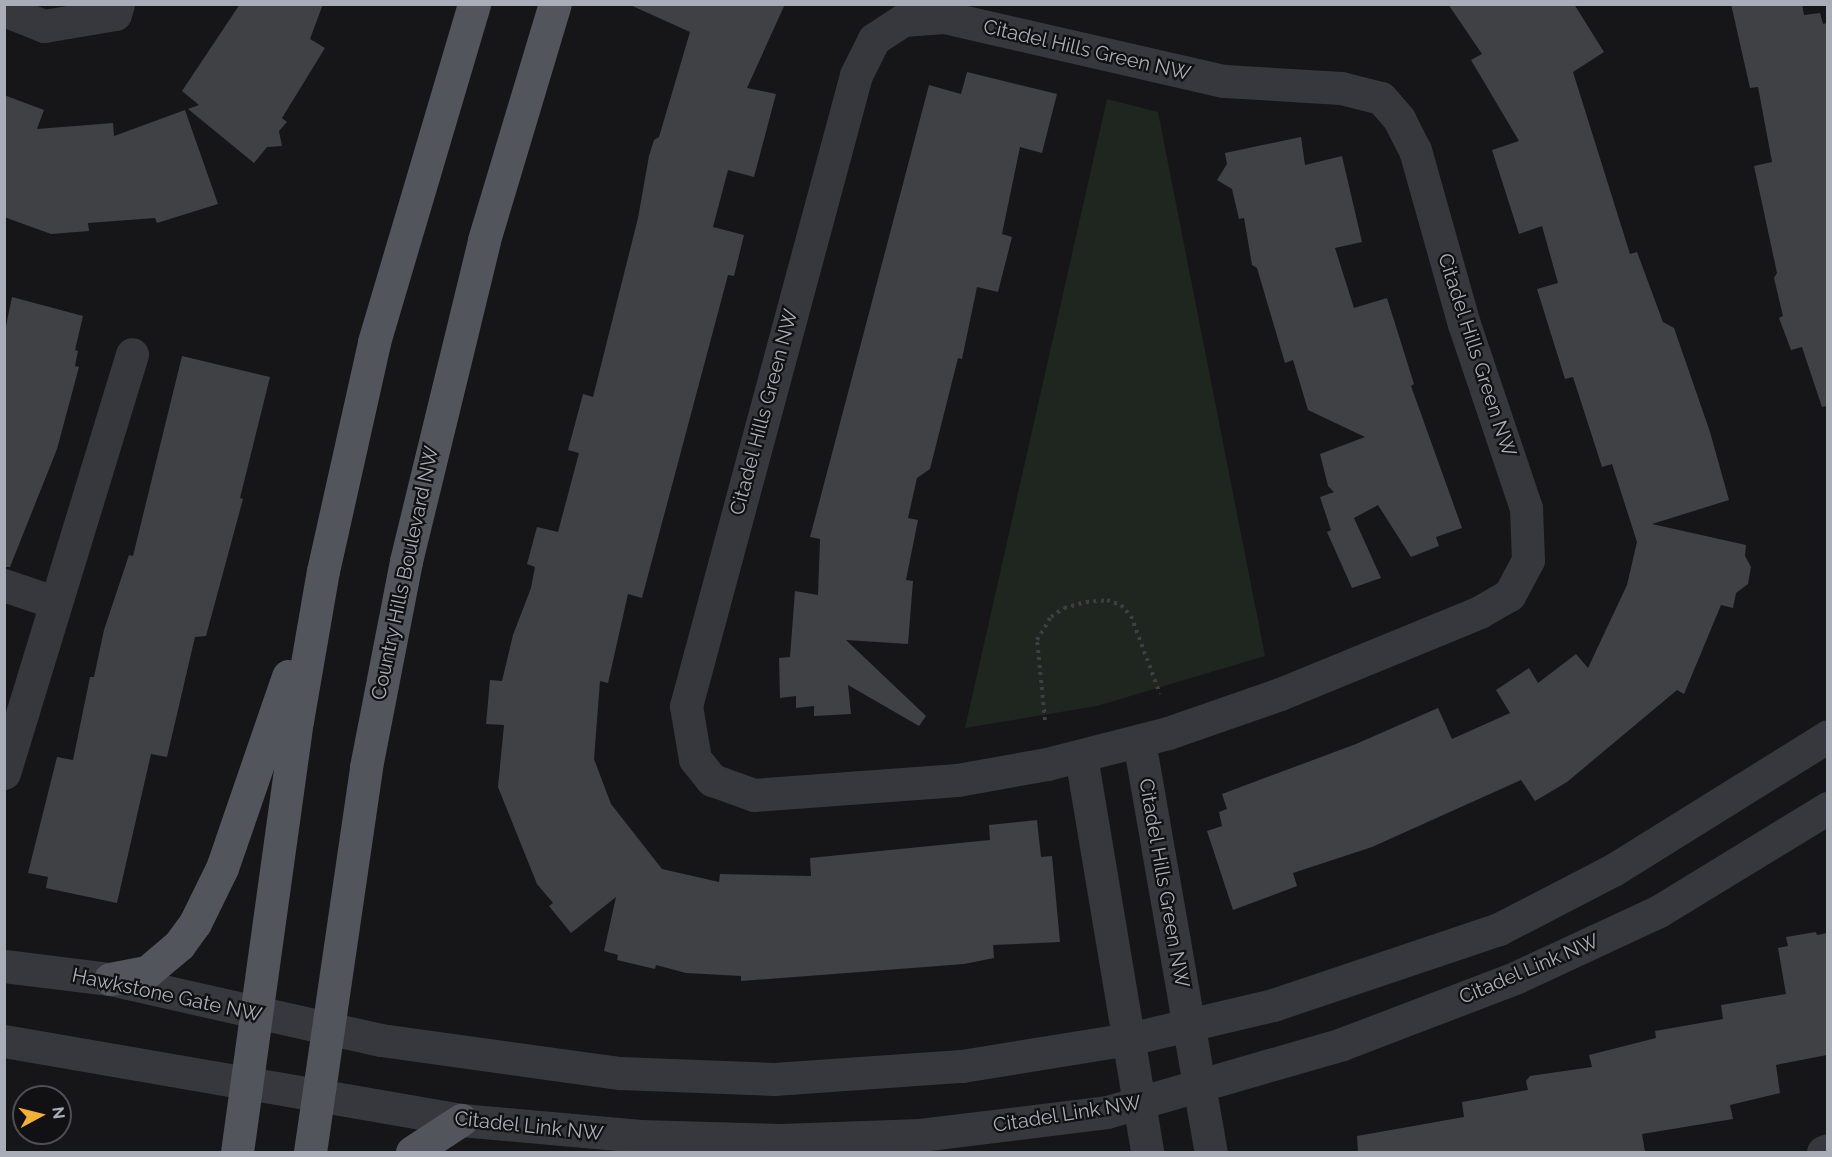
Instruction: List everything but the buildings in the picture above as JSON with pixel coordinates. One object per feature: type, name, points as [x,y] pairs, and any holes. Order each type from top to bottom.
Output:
[{"type":"main road","points":[[237,1152],[255,1013],[323,572],[374,342],[474,4]]},
{"type":"main road","name":"Country Hills Boulevard NW","points":[[310,1152],[366,767],[408,550],[484,240],[555,4]]},
{"type":"main road","points":[[110,979],[147,972],[179,945],[195,923],[222,868],[323,572]]},
{"type":"main road","points":[[412,1152],[461,1120]]},
{"type":"street","points":[[4,10],[44,26],[115,14],[118,4]]},
{"type":"street","name":"Citadel Hills Green NW","points":[[944,17],[1224,81],[1341,88],[1381,98],[1399,118],[1414,150],[1464,324],[1526,508],[1528,560],[1509,595],[1480,612],[1280,694],[1139,741],[1081,756],[957,780],[754,795],[712,780],[695,759],[686,706],[856,75],[874,39],[903,20],[944,17]]},
{"type":"street","points":[[4,773],[54,602],[132,354]]},
{"type":"street","points":[[4,585],[54,602]]},
{"type":"street","points":[[328,1028],[381,1040],[525,1063],[620,1073],[774,1079],[962,1066],[1128,1039],[1273,1005],[1499,929],[1613,870],[1827,736]]},
{"type":"street","name":"Citadel Hills Green NW","points":[[1139,741],[1211,1152]]},
{"type":"street","points":[[1081,756],[1147,1152]]},
{"type":"street","name":"Citadel Link NW","points":[[317,1097],[461,1120],[640,1137],[781,1140],[920,1134],[1107,1112],[1200,1088],[1342,1044],[1517,976],[1659,911],[1827,808]]},
{"type":"street","name":"Hawkstone Gate NW","points":[[4,966],[110,979],[328,1028]]},
{"type":"street","points":[[4,1041],[317,1097]]},
{"type":"street","points":[[1823,1152],[1827,1150]]},
{"type":"path","points":[[1045,720],[1037,640],[1051,617],[1064,608],[1086,602],[1107,600],[1121,605],[1131,616],[1160,694]]},
{"type":"shaded area","points":[[1107,99],[1158,112],[1265,656],[1097,706],[965,728]]}]
